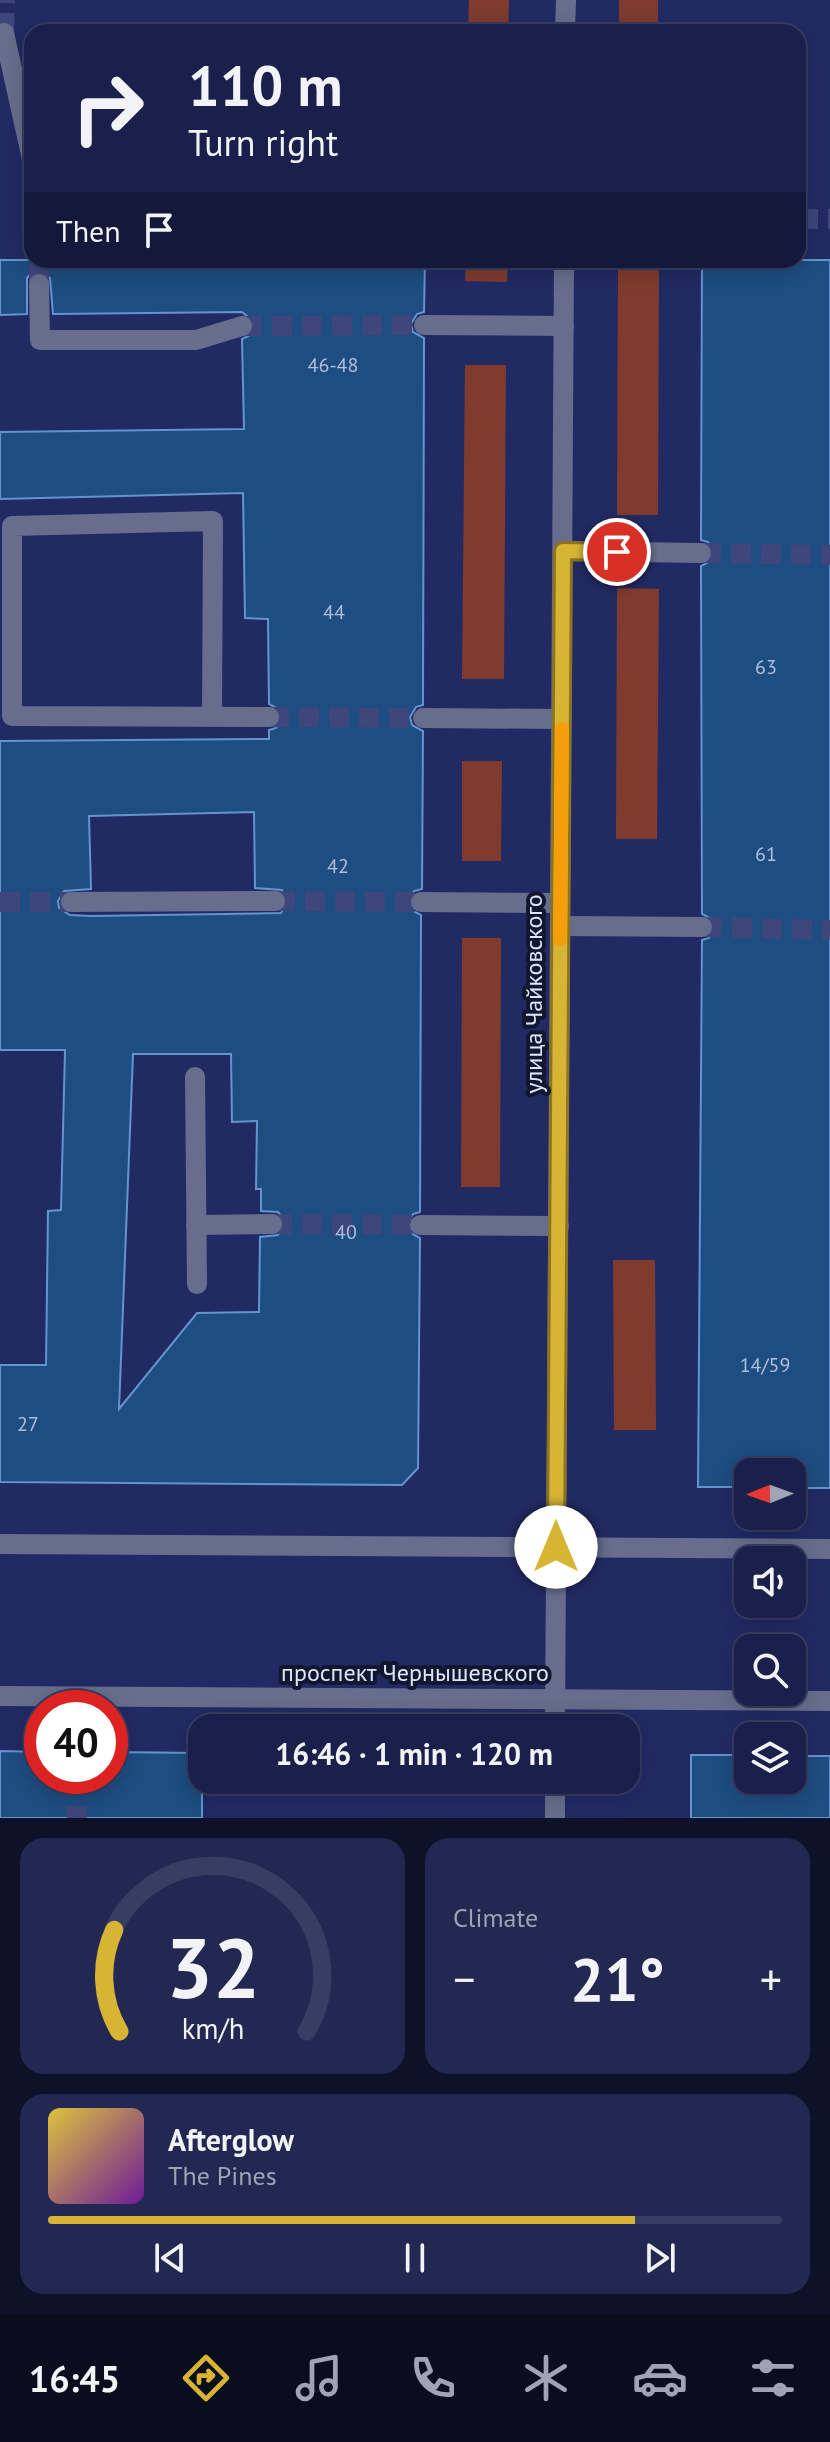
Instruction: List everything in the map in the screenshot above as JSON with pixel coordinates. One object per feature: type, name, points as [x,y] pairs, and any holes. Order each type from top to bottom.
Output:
[{"type":"street","points":[[565,24],[566,0]]},
{"type":"street","points":[[4,33],[24,123]]},
{"type":"street","name":"улица Чайковского","points":[[555,1714],[564,268]]},
{"type":"street","points":[[39,284],[40,340],[196,340],[242,326]]},
{"type":"street","points":[[424,325],[564,326]]},
{"type":"street","points":[[212,716],[213,521],[12,526],[12,716],[269,717]]},
{"type":"street","points":[[563,551],[701,553]]},
{"type":"street","points":[[423,718],[562,719]]},
{"type":"street","points":[[71,902],[275,901]]},
{"type":"street","points":[[421,902],[560,903]]},
{"type":"street","points":[[560,926],[702,927]]},
{"type":"street","points":[[195,1077],[197,1284]]},
{"type":"street","points":[[196,1225],[272,1224]]},
{"type":"street","points":[[420,1225],[559,1226]]},
{"type":"street","points":[[0,1544],[830,1549]]},
{"type":"street","name":"проспект Чернышевского","points":[[0,1696],[24,1698]]},
{"type":"street","name":"проспект Чернышевского","points":[[128,1702],[830,1701]]},
{"type":"street","points":[[555,1794],[555,1818]]},
{"type":"shaded area","points":[[469,0],[509,0],[508,24],[468,24]]},
{"type":"shaded area","points":[[619,0],[658,0],[658,24],[619,24]]},
{"type":"shaded area","points":[[466,268],[508,268],[507,282],[465,281]]},
{"type":"shaded area","points":[[618,268],[659,268],[658,515],[617,515]]},
{"type":"shaded area","points":[[465,365],[506,365],[504,679],[462,679]]},
{"type":"shaded area","points":[[617,588],[659,589],[657,839],[616,839]]},
{"type":"shaded area","points":[[462,761],[502,761],[501,861],[462,861]]},
{"type":"shaded area","points":[[462,938],[501,938],[500,1187],[461,1187]]},
{"type":"shaded area","points":[[613,1260],[655,1260],[656,1430],[614,1430]]},
{"type":"building","points":[[0,260],[24,260],[24,268],[425,268],[424,312],[417,314],[411,324],[413,332],[424,338],[423,705],[416,707],[410,717],[412,725],[423,731],[422,889],[414,891],[408,901],[410,909],[421,915],[420,1212],[413,1214],[407,1224],[409,1232],[420,1238],[418,1468],[402,1485],[0,1482],[0,1365],[46,1365],[48,1211],[61,1210],[65,1050],[0,1050],[0,741],[269,739],[269,730],[276,728],[282,718],[280,710],[269,704],[268,619],[245,618],[243,493],[0,499],[0,432],[244,429],[242,339],[252,334],[254,322],[242,312],[53,314],[50,278],[40,271],[27,278],[27,314],[0,315]],"holes":[[[254,812],[255,888],[282,890],[288,902],[281,913],[70,915],[59,908],[58,901],[64,891],[91,889],[89,816]],[[133,1054],[231,1054],[232,1122],[257,1121],[256,1189],[261,1189],[261,1211],[278,1212],[285,1225],[278,1235],[260,1237],[259,1312],[197,1313],[119,1409]]]},
{"type":"building","points":[[806,260],[830,260],[830,1488],[806,1488],[806,1458],[734,1458],[734,1487],[698,1487],[702,940],[709,938],[715,928],[713,920],[702,914],[701,566],[712,560],[714,552],[708,542],[701,540],[702,268],[806,268]]},
{"type":"building","points":[[0,1751],[24,1752],[24,1794],[128,1794],[128,1752],[188,1753],[188,1794],[202,1794],[202,1818],[0,1818]]},
{"type":"building","points":[[691,1755],[734,1755],[734,1794],[806,1794],[806,1756],[830,1756],[830,1818],[691,1818]]},
{"type":"tunnel","points":[[4,33],[5,0]]},
{"type":"tunnel","points":[[806,219],[830,219]]},
{"type":"tunnel","points":[[39,268],[39,284]]},
{"type":"tunnel","points":[[242,326],[424,325]]},
{"type":"tunnel","points":[[701,553],[830,555]]},
{"type":"tunnel","points":[[269,717],[423,718]]},
{"type":"tunnel","points":[[275,901],[421,902]]},
{"type":"tunnel","points":[[0,902],[71,902]]},
{"type":"tunnel","points":[[702,927],[830,930]]},
{"type":"tunnel","points":[[272,1224],[420,1225]]},
{"type":"tunnel","points":[[77,1794],[77,1818]]},
{"type":"slow traffic","points":[[560,939],[562,729]]},
{"type":"route","points":[[556,1547],[563,551],[617,552]]}]
